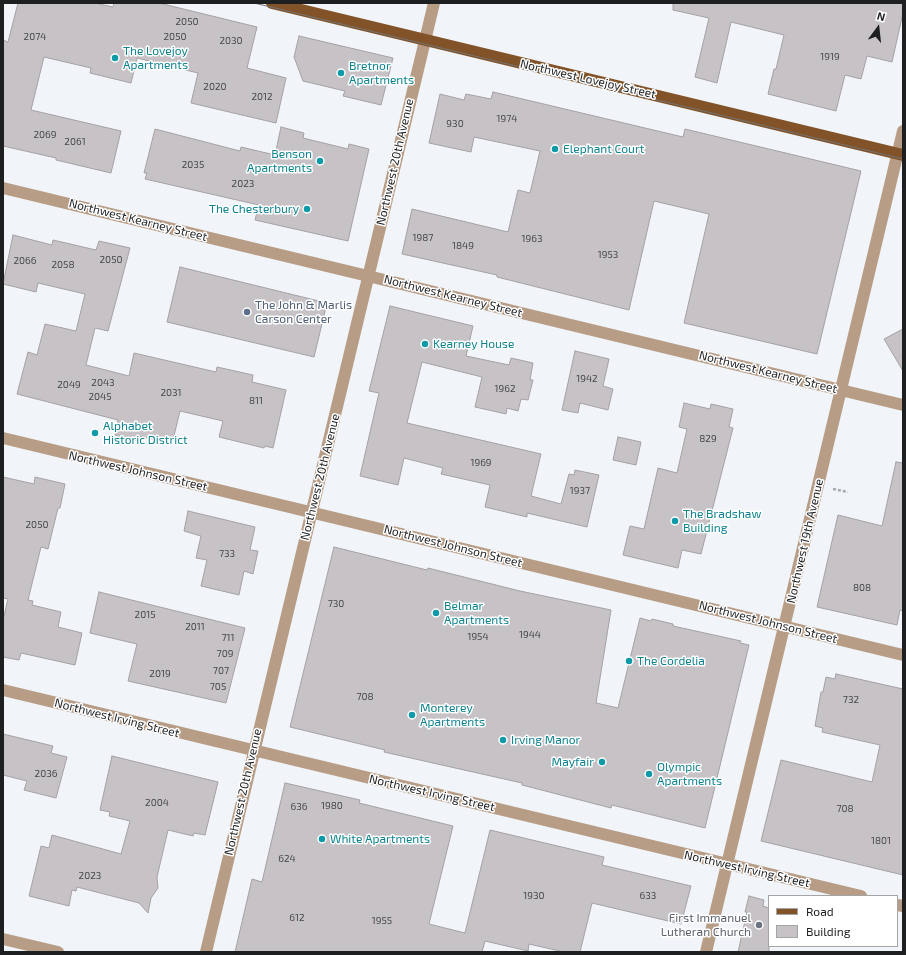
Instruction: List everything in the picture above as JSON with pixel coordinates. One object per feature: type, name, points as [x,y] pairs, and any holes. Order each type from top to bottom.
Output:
[{"type":"main road","name":"Northwest Lovejoy Street","points":[[272,3],[900,154]]},
{"type":"street","name":"Northwest 20th Avenue","points":[[206,952],[253,750],[434,3]]},
{"type":"street","name":"Northwest 19th Avenue","points":[[706,952],[841,390],[900,154],[903,131]]},
{"type":"street","name":"Northwest Kearney Street","points":[[3,188],[903,405]]},
{"type":"street","name":"Northwest Johnson Street","points":[[3,438],[903,655]]},
{"type":"street","name":"Northwest Irving Street","points":[[3,690],[857,895]]},
{"type":"street","points":[[3,939],[58,952]]},
{"type":"building","points":[[18,3],[95,3],[113,7],[114,3],[159,3],[257,27],[247,68],[286,78],[276,123],[191,103],[198,73],[137,58],[131,83],[90,73],[91,68],[44,57],[31,110],[121,131],[111,173],[56,160],[56,158],[3,146],[3,40],[8,42]]},
{"type":"building","points":[[673,3],[903,3],[903,13],[892,62],[867,56],[861,79],[845,75],[836,111],[768,94],[784,35],[731,22],[717,83],[695,77],[709,18],[673,10]]},
{"type":"building","name":"Bretnor Apartments","points":[[299,36],[393,58],[381,105],[343,96],[345,91],[303,81],[294,57]]},
{"type":"building","points":[[493,92],[683,137],[685,129],[861,171],[817,354],[684,323],[709,214],[654,201],[629,310],[497,277],[497,275],[402,254],[412,209],[508,232],[518,190],[530,193],[540,151],[474,137],[471,152],[429,143],[440,94],[464,100],[466,94],[491,99]]},
{"type":"building","points":[[281,127],[304,133],[303,138],[348,149],[349,144],[369,149],[348,241],[255,220],[259,205],[145,179],[147,173],[144,173],[155,129],[240,151],[241,147],[275,155]]},
{"type":"building","points":[[13,235],[52,245],[53,240],[96,250],[99,241],[130,248],[108,331],[95,328],[86,365],[129,376],[134,353],[216,372],[217,367],[253,375],[252,382],[286,390],[273,448],[265,446],[264,448],[219,437],[223,421],[180,411],[172,444],[139,436],[138,441],[115,435],[118,420],[17,394],[28,352],[37,355],[45,324],[76,331],[85,294],[38,283],[36,292],[3,284]]},
{"type":"building","name":"The John & Marlis Carson Center","points":[[180,267],[327,303],[314,357],[167,322]]},
{"type":"building","points":[[390,306],[473,326],[466,356],[509,365],[511,358],[533,363],[530,380],[533,380],[528,400],[521,399],[518,411],[507,408],[506,414],[475,407],[482,377],[422,362],[407,423],[541,454],[531,496],[561,504],[569,474],[574,475],[575,470],[599,475],[587,527],[527,513],[527,517],[485,507],[490,485],[441,474],[443,468],[404,458],[398,485],[360,476],[379,393],[369,391]]},
{"type":"building","points":[[903,329],[903,371],[884,339]]},
{"type":"building","points":[[575,351],[609,359],[603,386],[613,389],[608,410],[580,403],[578,413],[562,410]]},
{"type":"building","name":"The Bradshaw Building","points":[[684,403],[710,409],[711,404],[733,409],[729,427],[733,428],[701,554],[682,550],[678,568],[623,555],[630,526],[644,529],[658,468],[677,473],[687,429],[679,427]]},
{"type":"building","points":[[618,437],[641,442],[636,465],[613,460]]},
{"type":"building","points":[[896,462],[903,463],[903,611],[900,610],[897,625],[817,607],[838,515],[882,526]]},
{"type":"building","points":[[3,477],[34,484],[35,477],[65,484],[60,508],[58,508],[48,549],[41,547],[28,600],[33,601],[32,605],[61,612],[58,627],[82,633],[75,665],[21,653],[19,660],[3,657],[3,620],[8,599],[3,598]]},
{"type":"building","points":[[188,511],[255,527],[250,550],[258,551],[253,574],[244,571],[239,595],[201,586],[207,560],[196,558],[201,536],[184,531]]},
{"type":"building","points":[[334,547],[427,570],[428,568],[520,591],[611,610],[596,703],[618,708],[640,618],[673,624],[673,626],[741,641],[740,643],[749,645],[705,828],[612,805],[611,808],[522,785],[522,783],[384,752],[385,750],[290,727]]},
{"type":"building","points":[[99,592],[245,628],[226,703],[128,681],[137,644],[90,633]]},
{"type":"building","points":[[836,674],[903,689],[903,875],[761,841],[781,760],[872,782],[880,745],[822,732],[823,728],[815,726],[821,692],[823,692],[826,677],[835,679]]},
{"type":"building","points":[[3,734],[53,746],[51,753],[67,757],[56,798],[24,790],[27,781],[3,775]]},
{"type":"building","points":[[112,756],[218,782],[205,835],[194,833],[193,836],[168,830],[157,877],[158,888],[151,898],[148,913],[139,903],[77,887],[76,891],[72,890],[69,906],[29,896],[41,846],[49,848],[52,835],[121,854],[130,821],[109,816],[110,812],[100,810]]},
{"type":"building","points":[[285,783],[360,800],[359,803],[453,826],[429,924],[465,933],[490,830],[604,857],[602,865],[691,886],[681,924],[592,903],[580,952],[564,952],[529,944],[528,951],[485,941],[482,952],[235,952],[252,879],[262,882]]},
{"type":"building","name":"First Immanuel Lutheran Church","points":[[749,896],[764,900],[763,906],[768,908],[769,952],[738,952],[747,912],[745,912]]},
{"type":"tram line","points":[[254,3],[903,159]]},
{"type":"place","name":"The Lovejoy Apartments","points":[[115,58]]},
{"type":"place","name":"Bretnor Apartments","points":[[341,73]]},
{"type":"place","name":"Elephant Court","points":[[555,149]]},
{"type":"place","name":"Benson Apartments","points":[[320,161]]},
{"type":"place","name":"The Chesterbury","points":[[307,209]]},
{"type":"place","name":"The John & Marlis Carson Center","points":[[247,312]]},
{"type":"place","name":"Kearney House","points":[[425,344]]},
{"type":"place","name":"Alphabet Historic District","points":[[95,433]]},
{"type":"place","name":"The Bradshaw Building","points":[[675,521]]},
{"type":"place","name":"Belmar Apartments","points":[[436,613]]},
{"type":"place","name":"The Cordelia","points":[[629,661]]},
{"type":"place","name":"Monterey Apartments","points":[[412,715]]},
{"type":"place","name":"Irving Manor","points":[[503,740]]},
{"type":"place","name":"Mayfair","points":[[602,762]]},
{"type":"place","name":"Olympic Apartments","points":[[649,774]]},
{"type":"place","name":"White Apartments","points":[[322,839]]},
{"type":"place","name":"First Immanuel Lutheran Church","points":[[759,925]]}]
